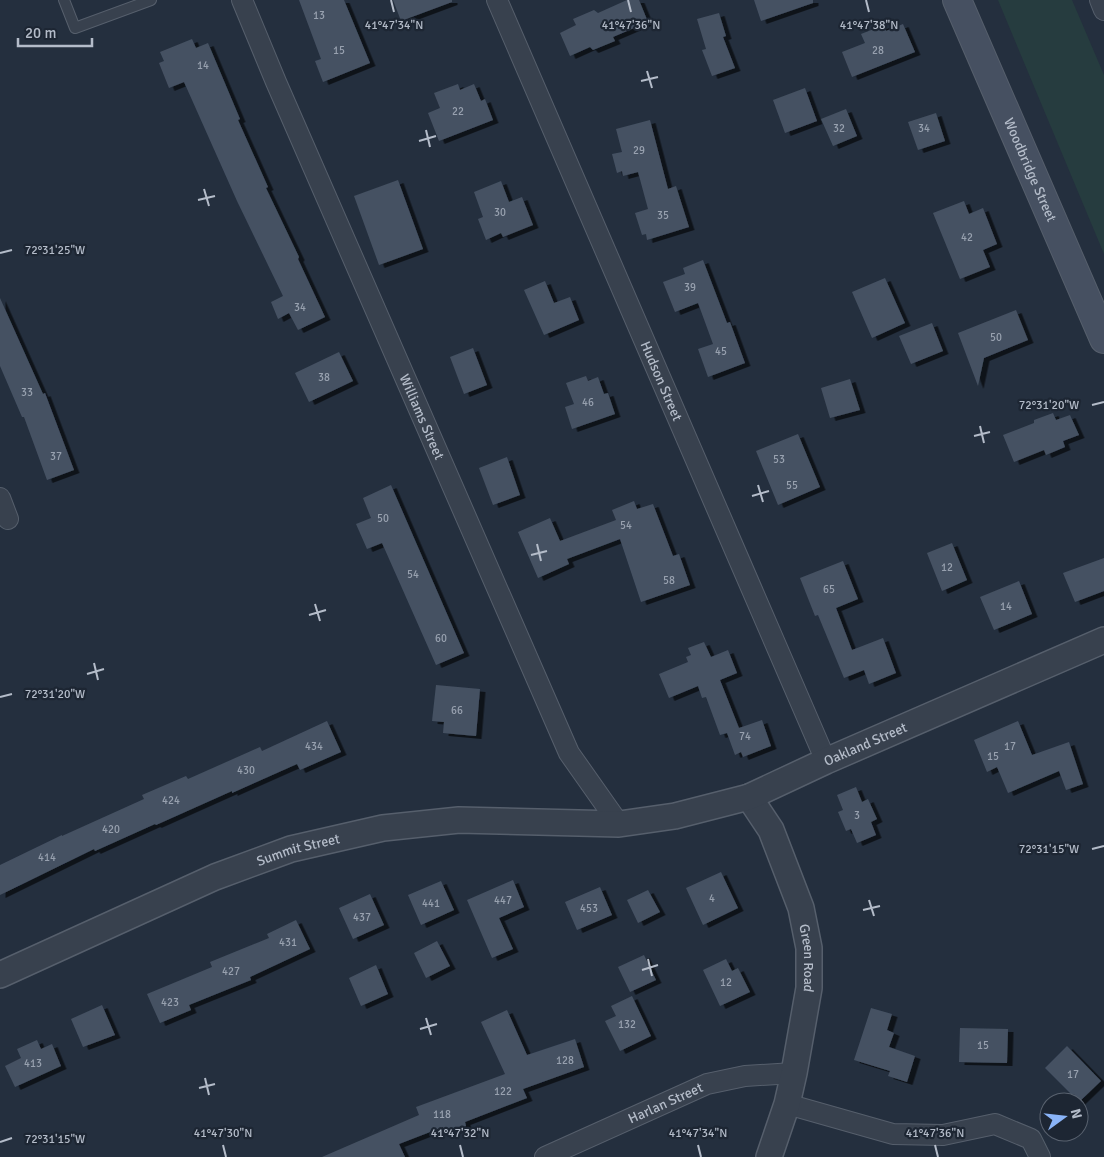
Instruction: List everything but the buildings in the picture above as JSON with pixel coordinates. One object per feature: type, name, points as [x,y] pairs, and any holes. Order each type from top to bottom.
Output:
[{"type":"main road","name":"Woodbridge Street","points":[[957,0],[1104,339]]},
{"type":"street","name":"Williams Street","points":[[242,0],[569,753],[619,824]]},
{"type":"street","name":"Hudson Street","points":[[497,0],[826,761]]},
{"type":"street","points":[[1100,0],[1104,10]]},
{"type":"street","points":[[0,498],[8,519]]},
{"type":"street","name":"Oakland Street","points":[[619,824],[675,816],[749,797],[826,761],[1104,640]]},
{"type":"street","name":"Green Road","points":[[749,797],[770,830],[801,908],[809,948],[809,988],[794,1073],[787,1104],[769,1157]]},
{"type":"street","name":"Summit Street","points":[[0,975],[215,877],[292,849],[383,828],[459,820],[619,824]]},
{"type":"street","name":"Harlan Street","points":[[545,1157],[706,1084],[745,1076],[794,1073]]},
{"type":"street","points":[[787,1104],[893,1134],[944,1136],[996,1124],[1031,1139],[1040,1157]]},
{"type":"lane","points":[[64,0],[75,28],[151,0]]},
{"type":"green space","points":[[998,0],[1072,0],[1104,75],[1104,254]]}]
